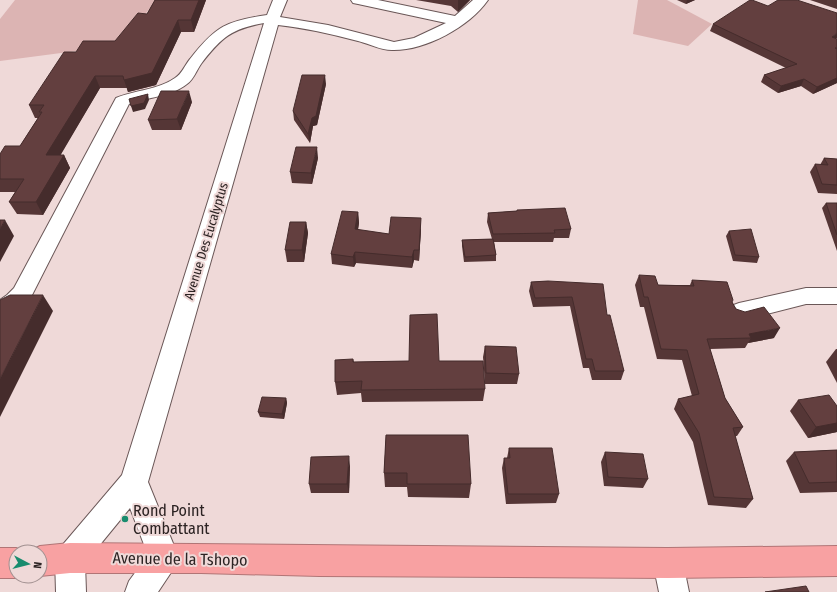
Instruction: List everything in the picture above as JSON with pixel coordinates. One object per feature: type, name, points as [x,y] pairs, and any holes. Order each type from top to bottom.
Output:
[{"type":"highway","name":"Avenue de la Tshopo","points":[[48,560],[70,558],[164,558],[320,562],[668,563],[837,561]]},
{"type":"street","points":[[358,0],[459,21]]},
{"type":"street","points":[[0,311],[15,301],[22,293],[122,101],[132,96],[151,94],[171,88],[182,81],[195,63],[220,34],[232,27],[275,13],[288,22],[362,37],[392,46],[418,41],[439,34],[459,21],[481,0]]},
{"type":"street","name":"Avenue Des Eucalyptus","points":[[70,558],[134,482],[275,13]]},
{"type":"street","points":[[739,312],[806,296],[837,296]]},
{"type":"street","points":[[134,482],[164,558],[140,592]]},
{"type":"street","points":[[70,558],[71,592]]},
{"type":"street","points":[[668,563],[674,592]]},
{"type":"shaded area","points":[[15,0],[156,0],[122,45],[0,61],[0,19]]},
{"type":"shaded area","points":[[638,0],[667,0],[712,24],[688,46],[633,34]]},
{"type":"building","points":[[155,0],[199,0],[191,20],[178,20],[152,73],[124,80],[123,76],[95,76],[46,155],[64,155],[36,202],[9,202],[24,179],[0,179],[0,154],[5,146],[20,146],[42,112],[39,112],[44,105],[29,105],[64,52],[76,52],[83,41],[115,41],[138,13],[147,14]]},
{"type":"building","points":[[750,0],[768,6],[778,0],[797,0],[837,13],[837,33],[832,37],[837,39],[837,48],[835,48],[837,49],[837,78],[817,87],[804,79],[781,86],[764,75],[797,64],[713,24]]},
{"type":"building","points":[[302,75],[325,75],[316,116],[312,118],[308,134],[293,111]]},
{"type":"building","points":[[161,91],[189,91],[177,119],[148,120]]},
{"type":"building","points":[[148,94],[144,103],[131,106],[129,99]]},
{"type":"building","points":[[296,147],[317,147],[311,173],[290,172]]},
{"type":"building","points":[[824,158],[837,159],[837,185],[822,184],[815,164],[828,165]]},
{"type":"building","points":[[826,203],[837,203],[837,235]]},
{"type":"building","points":[[565,208],[571,229],[554,230],[555,233],[493,234],[488,213],[517,210]]},
{"type":"building","points":[[342,211],[358,212],[355,229],[389,234],[391,217],[421,218],[419,250],[414,250],[412,257],[355,252],[353,257],[331,254]]},
{"type":"building","points":[[0,220],[5,220],[0,229]]},
{"type":"building","points":[[290,222],[306,222],[302,250],[285,250]]},
{"type":"building","points":[[751,229],[759,257],[735,255],[729,231]]},
{"type":"building","points":[[493,239],[496,255],[465,257],[462,240]]},
{"type":"building","points":[[639,275],[655,276],[658,285],[694,286],[692,280],[727,282],[733,300],[732,302],[736,309],[745,312],[764,307],[780,328],[749,334],[751,338],[707,339],[725,398],[743,427],[733,428],[753,499],[714,497],[699,433],[678,399],[699,394],[687,350],[661,349],[648,297],[644,297]]},
{"type":"building","points":[[548,281],[603,284],[607,315],[610,315],[624,371],[595,371],[592,359],[586,359],[572,297],[535,298],[531,282]]},
{"type":"building","points":[[10,295],[43,295],[0,379],[0,300]]},
{"type":"building","points":[[437,314],[439,361],[483,361],[485,389],[361,390],[362,381],[335,382],[335,360],[353,359],[353,362],[409,361],[410,315]]},
{"type":"building","points":[[485,346],[516,347],[519,374],[486,373]]},
{"type":"building","points":[[829,395],[837,406],[837,423],[816,427],[798,400]]},
{"type":"building","points":[[262,397],[286,398],[282,414],[258,412]]},
{"type":"building","points":[[386,435],[468,435],[471,484],[407,484],[407,473],[384,473]]},
{"type":"building","points":[[509,448],[552,448],[559,494],[508,494],[504,458],[510,458]]},
{"type":"building","points":[[837,450],[837,482],[809,483],[794,452]]},
{"type":"building","points":[[605,452],[643,454],[648,479],[608,477]]},
{"type":"building","points":[[349,456],[347,484],[309,484],[311,457]]},
{"type":"building","points":[[806,586],[809,592],[765,592]]},
{"type":"place","name":"Rond Point Combattant","points":[[125,519]]}]
